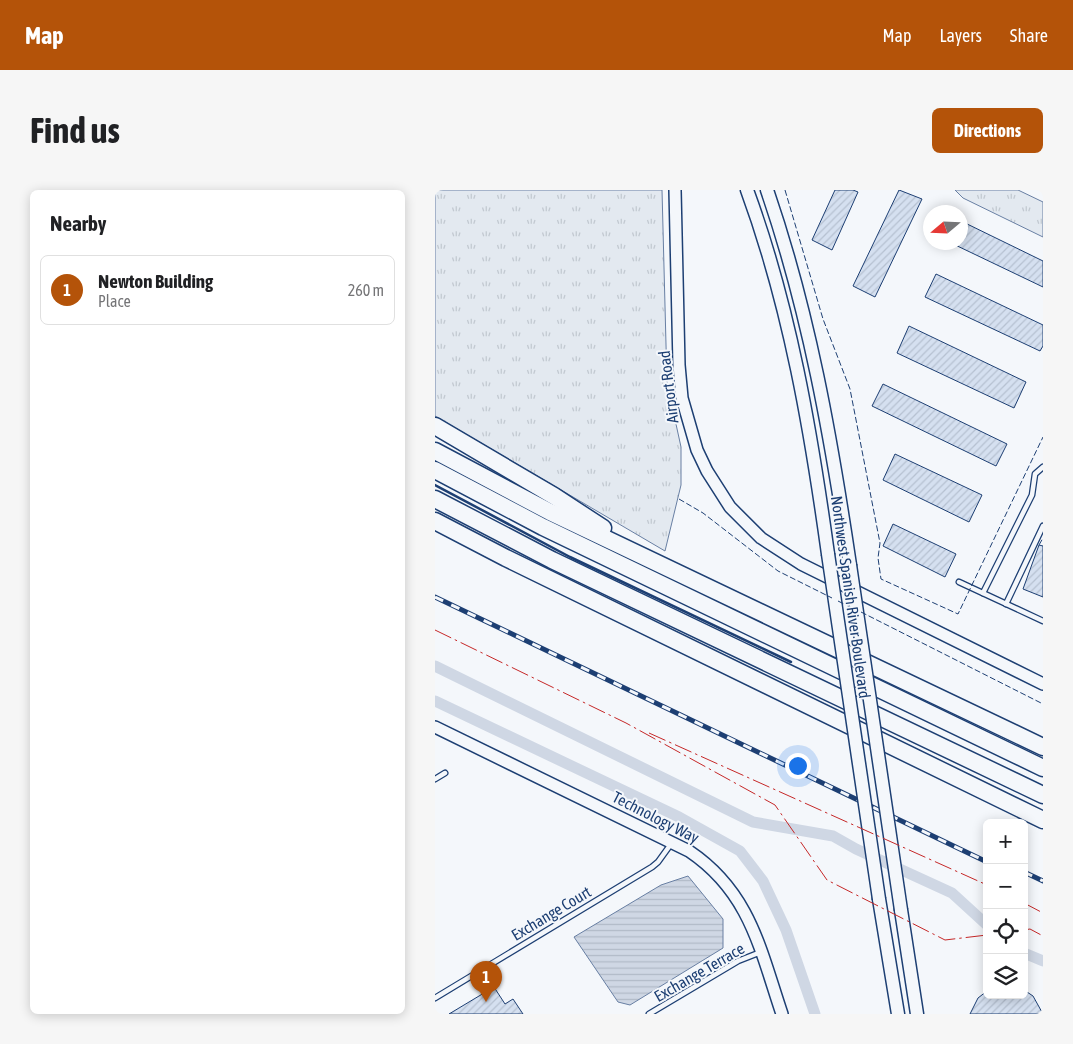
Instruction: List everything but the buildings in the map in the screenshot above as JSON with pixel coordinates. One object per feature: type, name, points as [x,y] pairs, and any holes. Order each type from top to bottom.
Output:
[{"type":"highway","points":[[435,426],[554,496],[648,558]]},
{"type":"highway","points":[[435,451],[549,512],[1043,747]]},
{"type":"highway","points":[[435,470],[577,543],[1043,768]]},
{"type":"highway","points":[[435,499],[552,560],[1043,795]]},
{"type":"highway","points":[[435,521],[506,558],[1043,820]]},
{"type":"main road","name":"Northwest Spanish River Boulevard","points":[[747,190],[789,334],[812,443],[879,899],[898,1014]]},
{"type":"main road","name":"Northwest Spanish River Boulevard","points":[[767,190],[792,267],[819,376],[850,565],[917,1014]]},
{"type":"street","name":"Airport Road","points":[[675,190],[679,365],[682,398],[697,450],[707,471],[730,507],[761,538],[801,564],[1043,684]]},
{"type":"street","name":"Technology Way","points":[[435,727],[701,859],[729,886],[747,914],[782,1014]]},
{"type":"lane","points":[[983,593],[1032,495],[1035,474],[1043,466]]},
{"type":"lane","points":[[1006,604],[1043,526]]},
{"type":"lane","points":[[959,582],[1043,621]]},
{"type":"lane","points":[[435,779],[445,773]]},
{"type":"lane","name":"Exchange Court","points":[[435,998],[652,867],[672,843]]},
{"type":"lane","name":"Exchange Terrace","points":[[649,1014],[738,961],[761,952]]},
{"type":"green space","points":[[435,190],[662,190],[667,383],[681,447],[681,485],[665,551],[435,416]]},
{"type":"green space","points":[[955,190],[1018,190],[1043,202],[1043,237],[963,198]]},
{"type":"shaded area","points":[[688,876],[723,919],[723,948],[630,1005],[618,1002],[574,937],[661,885]]},
{"type":"waterway","points":[[435,666],[753,822],[833,836],[856,849],[952,893],[983,921]]},
{"type":"waterway","points":[[435,701],[679,817],[740,851],[763,881],[786,930],[815,1014]]},
{"type":"waterway","points":[[1026,954],[1043,961]]},
{"type":"railway","points":[[435,597],[983,860]]},
{"type":"railway","points":[[1028,874],[1043,881]]},
{"type":"fence","points":[[785,190],[823,319],[850,389],[880,543],[878,558],[881,579],[958,614],[1043,437]]},
{"type":"fence","points":[[679,499],[703,513],[778,571],[832,598]]},
{"type":"fence","points":[[1039,545],[1043,538]]},
{"type":"fence","points":[[838,601],[852,608]]},
{"type":"fence","points":[[861,612],[1043,704]]},
{"type":"wall","points":[[435,485],[570,557],[791,662]]},
{"type":"power","points":[[435,630],[626,723],[775,805],[827,880],[945,940],[983,935]]},
{"type":"power","points":[[649,733],[983,883]]},
{"type":"power","points":[[1028,905],[1043,913]]},
{"type":"power","points":[[1028,929],[1043,936]]},
{"type":"place","name":"Newton Building","points":[[486,1002]]}]
